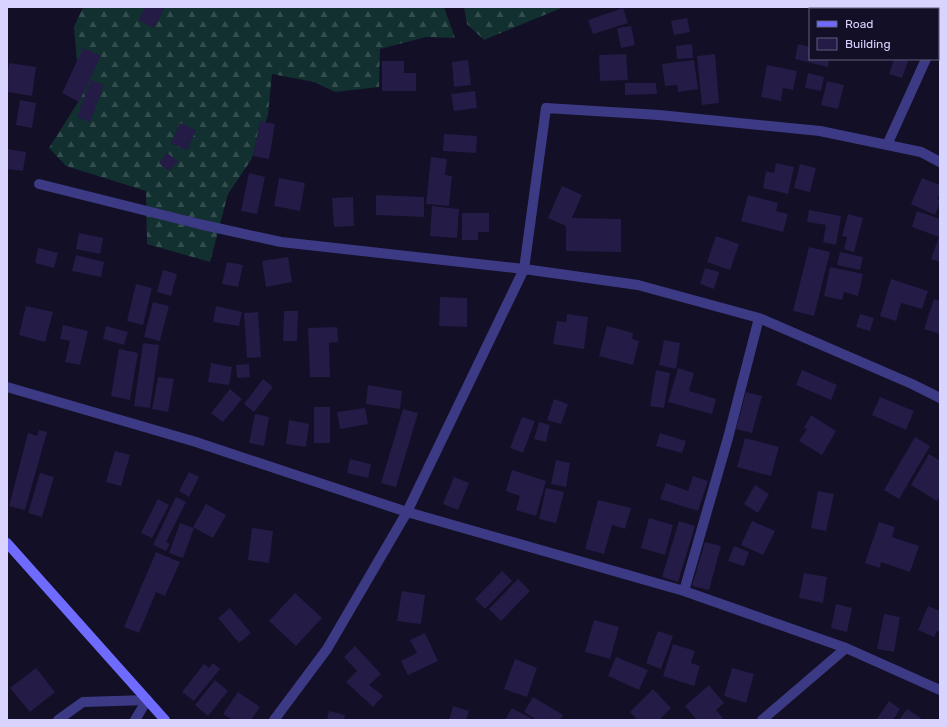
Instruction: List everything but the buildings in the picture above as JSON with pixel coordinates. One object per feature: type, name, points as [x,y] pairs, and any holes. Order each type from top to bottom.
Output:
[{"type":"street","points":[[887,145],[926,60]]},
{"type":"street","points":[[274,720],[327,649],[407,512],[524,269],[546,108],[659,115],[820,131],[921,152],[940,162]]},
{"type":"street","points":[[39,184],[199,224],[281,242],[524,269],[638,285],[759,318],[912,384],[940,398]]},
{"type":"street","points":[[684,591],[728,438],[759,318]]},
{"type":"street","points":[[7,387],[196,442],[407,512],[684,591],[846,648],[940,690]]},
{"type":"street","points":[[7,543],[165,720]]},
{"type":"street","points":[[762,720],[846,648]]},
{"type":"street","points":[[58,720],[84,702],[147,700]]},
{"type":"street","points":[[135,720],[147,700]]},
{"type":"green space","points":[[83,7],[444,7],[455,38],[426,37],[380,49],[379,87],[335,92],[314,82],[272,74],[268,115],[251,160],[228,194],[210,262],[147,244],[146,191],[66,166],[49,148],[80,99],[74,27]]},
{"type":"green space","points":[[464,7],[564,7],[484,40],[467,24]]}]
